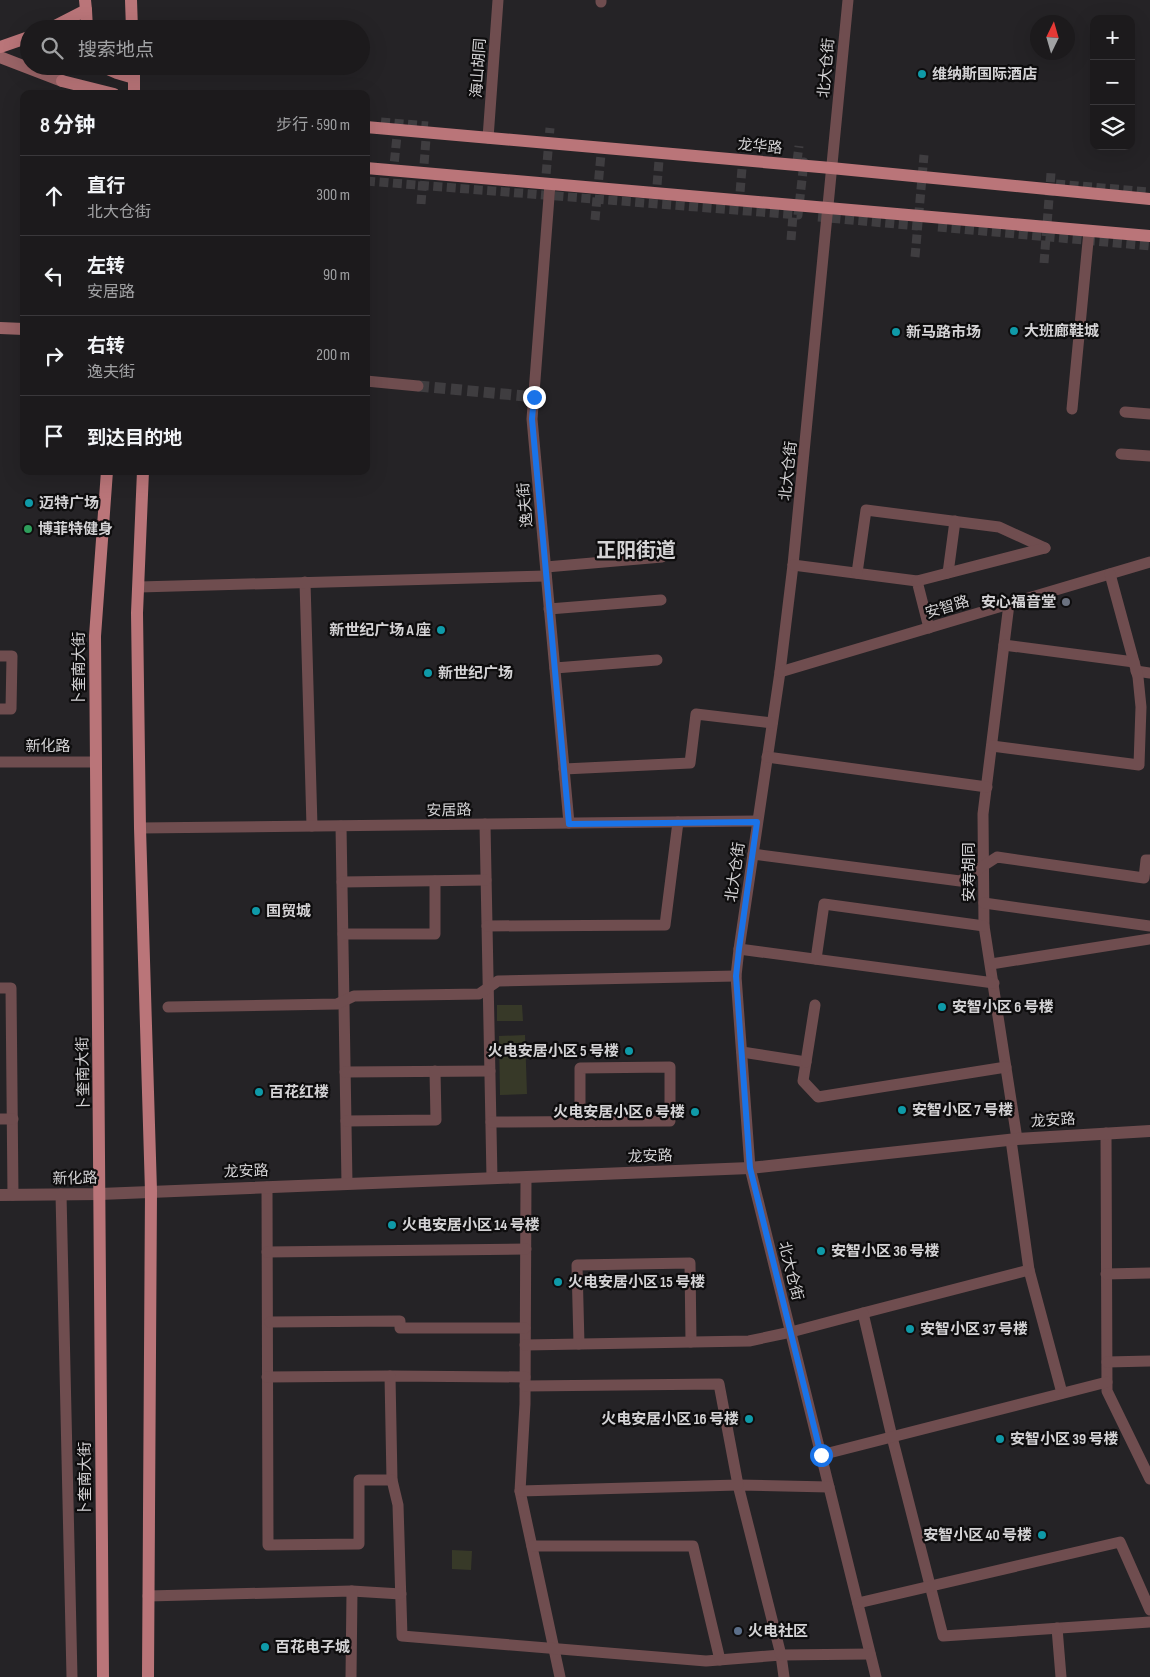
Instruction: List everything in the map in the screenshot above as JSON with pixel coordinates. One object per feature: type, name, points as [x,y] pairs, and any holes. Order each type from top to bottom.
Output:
[{"type":"main road","points":[[131,0],[132,20]]},
{"type":"main road","points":[[63,20],[86,5]]},
{"type":"main road","points":[[86,5],[87,20]]},
{"type":"main road","points":[[0,47],[20,40]]},
{"type":"main road","points":[[0,57],[20,65]]},
{"type":"main road","points":[[46,75],[98,90]]},
{"type":"main road","points":[[134,75],[134,90]]},
{"type":"main road","name":"龙华路","points":[[370,127],[831,168],[1150,199]]},
{"type":"main road","points":[[370,168],[1150,236]]},
{"type":"main road","points":[[0,328],[20,329]]},
{"type":"main road","name":"卜奎南大街","points":[[103,1677],[95,636],[107,475]]},
{"type":"main road","points":[[143,475],[137,613],[140,828],[150,1191],[148,1677]]},
{"type":"street","name":"海山胡同","points":[[488,138],[498,0]]},
{"type":"street","name":"北大仓街","points":[[848,0],[793,564],[780,672],[736,976],[750,1168],[876,1677]]},
{"type":"street","name":"逸夫街","points":[[550,184],[529,397],[569,824]]},
{"type":"street","points":[[1072,409],[1089,230]]},
{"type":"street","points":[[370,381],[418,386]]},
{"type":"street","points":[[1125,412],[1150,414]]},
{"type":"street","points":[[1121,454],[1150,456]]},
{"type":"street","points":[[793,564],[857,573],[917,581],[1045,548],[999,527],[866,510],[857,573]]},
{"type":"street","points":[[948,573],[954,521]]},
{"type":"street","points":[[139,587],[305,582],[546,571],[662,557]]},
{"type":"street","name":"安智路","points":[[780,672],[1150,562]]},
{"type":"street","points":[[992,746],[1139,765],[1145,720],[1141,707],[1135,667],[1110,574]]},
{"type":"street","points":[[917,581],[929,628]]},
{"type":"street","points":[[305,582],[312,826]]},
{"type":"street","points":[[549,610],[661,600]]},
{"type":"street","name":"安寿胡同","points":[[1009,604],[983,814],[984,926],[1006,1067],[1029,1270],[1062,1393]]},
{"type":"street","points":[[1004,645],[1135,667],[1150,673]]},
{"type":"street","points":[[0,656],[12,656],[11,710],[0,709]]},
{"type":"street","points":[[555,668],[657,660]]},
{"type":"street","points":[[564,769],[690,763],[696,714],[772,723]]},
{"type":"street","points":[[767,756],[987,788]]},
{"type":"street","name":"新化路","points":[[0,762],[96,762]]},
{"type":"street","points":[[487,926],[665,925],[678,822]]},
{"type":"street","name":"安居路","points":[[140,828],[757,822]]},
{"type":"street","points":[[485,824],[492,1178]]},
{"type":"street","points":[[341,826],[347,1184]]},
{"type":"street","points":[[753,854],[960,881],[997,857],[1144,878],[1146,860],[1150,860]]},
{"type":"street","points":[[342,882],[486,880]]},
{"type":"street","points":[[343,934],[435,934],[435,881]]},
{"type":"street","points":[[984,903],[1150,926]]},
{"type":"street","points":[[816,959],[824,904],[984,926]]},
{"type":"street","points":[[991,964],[1150,939]]},
{"type":"street","points":[[739,949],[994,983]]},
{"type":"street","points":[[168,1007],[337,1004],[354,996],[479,994],[498,981],[736,976]]},
{"type":"street","points":[[0,988],[11,988],[13,1195]]},
{"type":"street","points":[[815,1005],[803,1081],[818,1097],[1006,1067]]},
{"type":"street","points":[[742,1052],[806,1062]]},
{"type":"street","points":[[491,1122],[670,1121],[670,1067],[580,1068],[580,1121]]},
{"type":"street","points":[[346,1121],[436,1120],[436,1071]]},
{"type":"street","points":[[346,1072],[490,1071]]},
{"type":"street","points":[[0,1119],[13,1119]]},
{"type":"street","name":"龙安路","points":[[150,1191],[750,1168],[1014,1139],[1150,1131]]},
{"type":"street","points":[[1106,1133],[1107,1391],[1150,1479]]},
{"type":"street","points":[[526,1177],[525,1381],[520,1490],[560,1677]]},
{"type":"street","points":[[267,1187],[268,1545],[359,1544],[359,1480],[392,1480]]},
{"type":"street","name":"新化路","points":[[0,1195],[100,1194],[150,1191]]},
{"type":"street","points":[[61,1194],[72,1677]]},
{"type":"street","points":[[267,1252],[526,1249]]},
{"type":"street","points":[[579,1344],[577,1265],[690,1263],[691,1342]]},
{"type":"street","points":[[525,1345],[749,1340],[790,1332],[1029,1270]]},
{"type":"street","points":[[1106,1274],[1150,1273]]},
{"type":"street","points":[[863,1313],[892,1437],[943,1636],[1150,1622]]},
{"type":"street","points":[[270,1322],[400,1321],[400,1328],[525,1328]]},
{"type":"street","points":[[1107,1362],[1150,1361]]},
{"type":"street","points":[[267,1377],[390,1376],[525,1381],[719,1384],[738,1485],[781,1655],[784,1677]]},
{"type":"street","points":[[390,1376],[392,1480],[398,1504],[402,1636],[706,1661],[781,1655],[870,1654]]},
{"type":"street","points":[[821,1455],[1107,1382]]},
{"type":"street","points":[[520,1490],[738,1485],[829,1487]]},
{"type":"street","points":[[858,1603],[1120,1542],[1150,1610]]},
{"type":"street","points":[[532,1546],[693,1546],[720,1660]]},
{"type":"street","points":[[350,1677],[352,1591]]},
{"type":"street","points":[[148,1596],[352,1591],[401,1594]]},
{"type":"street","points":[[1057,1628],[1061,1677]]},
{"type":"green space","points":[[497,1005],[522,1005],[523,1021],[497,1021]]},
{"type":"green space","points":[[525,1035],[527,1094],[500,1095],[499,1036]]},
{"type":"green space","points":[[452,1550],[472,1551],[471,1570],[452,1569]]},
{"type":"tunnel","points":[[381,122],[428,126]]},
{"type":"tunnel","points":[[393,175],[398,126]]},
{"type":"tunnel","points":[[421,204],[427,126]]},
{"type":"tunnel","points":[[545,187],[550,128]]},
{"type":"tunnel","points":[[595,220],[602,143]]},
{"type":"tunnel","points":[[797,161],[799,146]]},
{"type":"tunnel","points":[[656,198],[660,148]]},
{"type":"tunnel","points":[[915,257],[924,155]]},
{"type":"tunnel","points":[[739,205],[743,156]]},
{"type":"tunnel","points":[[370,181],[798,215],[804,162],[802,162]]},
{"type":"tunnel","points":[[1044,263],[1051,173]]},
{"type":"tunnel","points":[[1056,184],[1150,192]]},
{"type":"tunnel","points":[[791,240],[793,215]]},
{"type":"tunnel","points":[[818,217],[918,226]]},
{"type":"tunnel","points":[[938,227],[1150,246]]},
{"type":"tunnel","points":[[418,386],[525,396]]},
{"type":"place","name":"维纳斯国际酒店","points":[[922,74]]},
{"type":"place","name":"大班廊鞋城","points":[[1014,331]]},
{"type":"place","name":"新马路市场","points":[[896,332]]},
{"type":"place","name":"迈特广场","points":[[29,503]]},
{"type":"place","name":"博菲特健身","points":[[28,529]]},
{"type":"place","name":"安心福音堂","points":[[1066,602]]},
{"type":"place","name":"新世纪广场 A 座","points":[[441,630]]},
{"type":"place","name":"新世纪广场","points":[[428,673]]},
{"type":"place","name":"国贸城","points":[[256,911]]},
{"type":"place","name":"安智小区 6 号楼","points":[[942,1007]]},
{"type":"place","name":"火电安居小区 5 号楼","points":[[629,1051]]},
{"type":"place","name":"百花红楼","points":[[259,1092]]},
{"type":"place","name":"安智小区 7 号楼","points":[[902,1110]]},
{"type":"place","name":"火电安居小区 6 号楼","points":[[695,1112]]},
{"type":"place","name":"火电安居小区 14 号楼","points":[[392,1225]]},
{"type":"place","name":"安智小区 36 号楼","points":[[821,1251]]},
{"type":"place","name":"火电安居小区 15 号楼","points":[[558,1282]]},
{"type":"place","name":"安智小区 37 号楼","points":[[910,1329]]},
{"type":"place","name":"火电安居小区 16 号楼","points":[[749,1419]]},
{"type":"place","name":"安智小区 39 号楼","points":[[1000,1439]]},
{"type":"place","name":"安智小区 40 号楼","points":[[1042,1535]]},
{"type":"place","name":"火电社区","points":[[738,1631]]},
{"type":"place","name":"百花电子城","points":[[265,1647]]},
{"type":"district","name":"正阳街道","points":[[636,550]]},
{"type":"route","points":[[534,397],[532,419],[569,824],[757,822],[736,976],[750,1168],[821,1455]]}]
